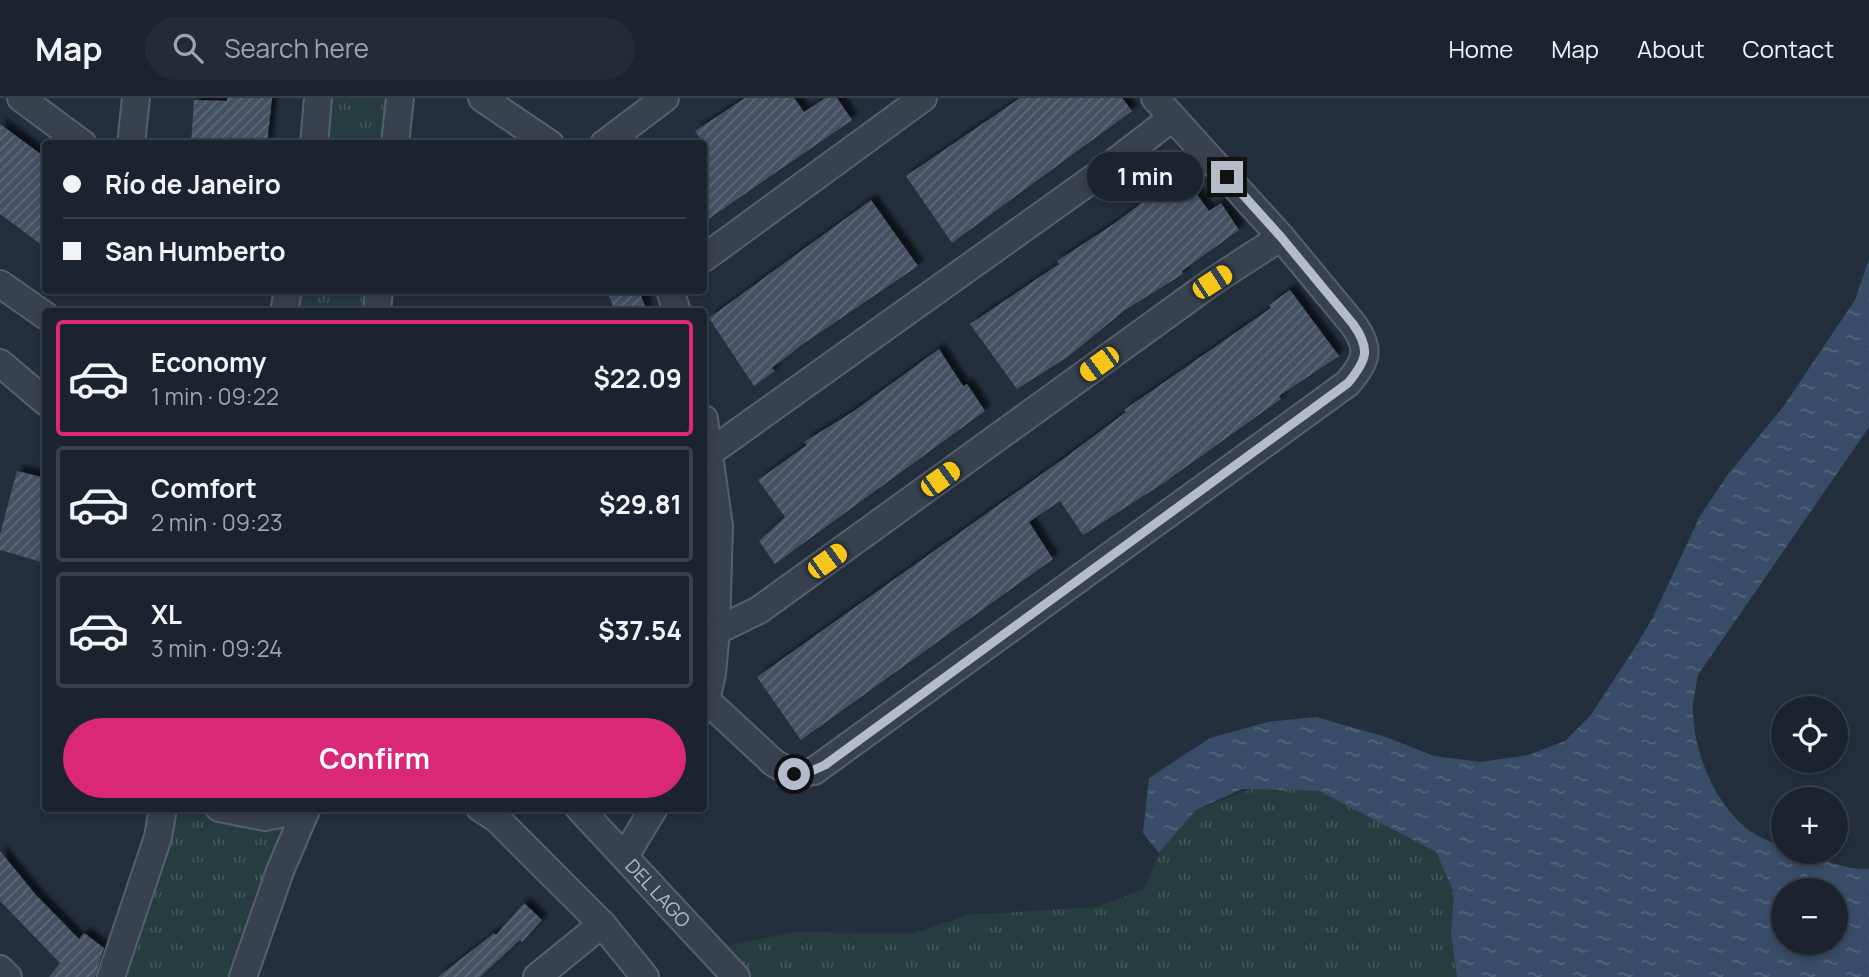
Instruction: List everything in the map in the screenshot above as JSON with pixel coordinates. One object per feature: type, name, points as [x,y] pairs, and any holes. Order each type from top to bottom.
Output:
[{"type":"street","points":[[21,98],[78,140]]},
{"type":"street","points":[[131,140],[136,98]]},
{"type":"street","points":[[314,140],[318,98]]},
{"type":"street","points":[[395,140],[400,98]]},
{"type":"street","points":[[482,98],[544,140]]},
{"type":"street","points":[[609,140],[665,98]]},
{"type":"street","points":[[707,256],[923,98]]},
{"type":"street","points":[[707,707],[774,763],[794,774],[814,772],[1348,383],[1362,366],[1365,351],[1362,337],[1353,324],[1281,237],[1155,98]]},
{"type":"street","points":[[709,453],[1098,175],[1172,118]]},
{"type":"street","points":[[716,631],[759,610],[1212,282],[1281,237]]},
{"type":"street","points":[[0,284],[42,313]]},
{"type":"street","points":[[0,363],[42,399]]},
{"type":"street","points":[[707,439],[719,526],[716,631],[712,674],[707,693]]},
{"type":"street","points":[[111,977],[158,837],[162,812]]},
{"type":"street","points":[[239,812],[265,817],[291,812]]},
{"type":"street","points":[[243,977],[280,871],[305,812]]},
{"type":"street","points":[[486,812],[497,819],[602,924],[645,977]]},
{"type":"street","name":"DEL LAGO","points":[[583,812],[736,977]]},
{"type":"street","points":[[625,856],[652,812]]},
{"type":"street","points":[[537,977],[602,924]]},
{"type":"street","points":[[0,969],[8,977]]},
{"type":"green space","points":[[318,98],[400,98],[395,140],[314,140]]},
{"type":"green space","points":[[287,294],[379,294],[377,308],[285,308]]},
{"type":"green space","points":[[1251,789],[1319,791],[1436,852],[1454,893],[1451,934],[1457,977],[736,977],[711,949],[796,932],[912,934],[968,915],[1097,907],[1144,889],[1159,853],[1196,810]]},
{"type":"green space","points":[[162,812],[306,812],[243,977],[111,977]]},
{"type":"water","points":[[1869,259],[1869,427],[1698,675],[1693,709],[1698,747],[1710,780],[1740,823],[1771,841],[1771,864],[1836,864],[1869,869],[1869,977],[1457,977],[1451,934],[1454,893],[1436,852],[1319,791],[1242,789],[1196,810],[1159,853],[1143,833],[1149,778],[1210,738],[1268,722],[1316,717],[1386,737],[1434,756],[1481,762],[1528,755],[1565,741],[1590,716],[1636,646],[1653,617],[1700,516],[1729,473],[1783,407],[1855,300]]},
{"type":"building","points":[[227,98],[272,98],[267,140],[191,140],[194,100],[227,101]]},
{"type":"building","points":[[745,98],[794,98],[804,112],[825,98],[837,98],[852,120],[707,220],[707,140],[701,140],[695,131]]},
{"type":"building","points":[[1020,98],[1122,98],[1132,111],[952,243],[906,176]]},
{"type":"building","points":[[0,124],[42,155],[42,245],[0,214]]},
{"type":"building","points":[[1184,177],[1209,211],[1221,203],[1239,230],[1182,271],[1183,274],[1125,310],[1069,356],[1017,389],[970,324],[1059,264],[1057,261],[1115,223],[1144,201],[1143,199],[1165,184],[1168,189]]},
{"type":"building","points":[[871,200],[918,266],[803,344],[772,368],[775,371],[754,386],[709,318]]},
{"type":"building","points":[[1290,290],[1339,356],[1279,396],[1281,399],[1165,482],[1083,535],[1060,501],[1029,522],[1053,559],[801,740],[757,677],[1070,454],[1126,412],[1124,410],[1271,308],[1269,305]]},
{"type":"building","points":[[608,294],[640,294],[646,308],[614,308]]},
{"type":"building","points":[[939,349],[963,386],[967,384],[985,411],[775,564],[759,541],[785,517],[758,480],[807,445],[804,442],[854,411]]},
{"type":"building","points":[[17,471],[42,477],[42,562],[0,550],[0,534]]},
{"type":"building","points":[[0,851],[36,895],[79,939],[84,933],[104,948],[95,977],[49,977],[60,963],[0,901]]},
{"type":"building","points":[[524,903],[542,920],[522,942],[520,940],[480,977],[438,977],[494,933],[496,935]]},
{"type":"route","points":[[794,774],[814,772],[825,765],[1348,383],[1362,366],[1365,351],[1362,337],[1353,324],[1227,177]]}]
